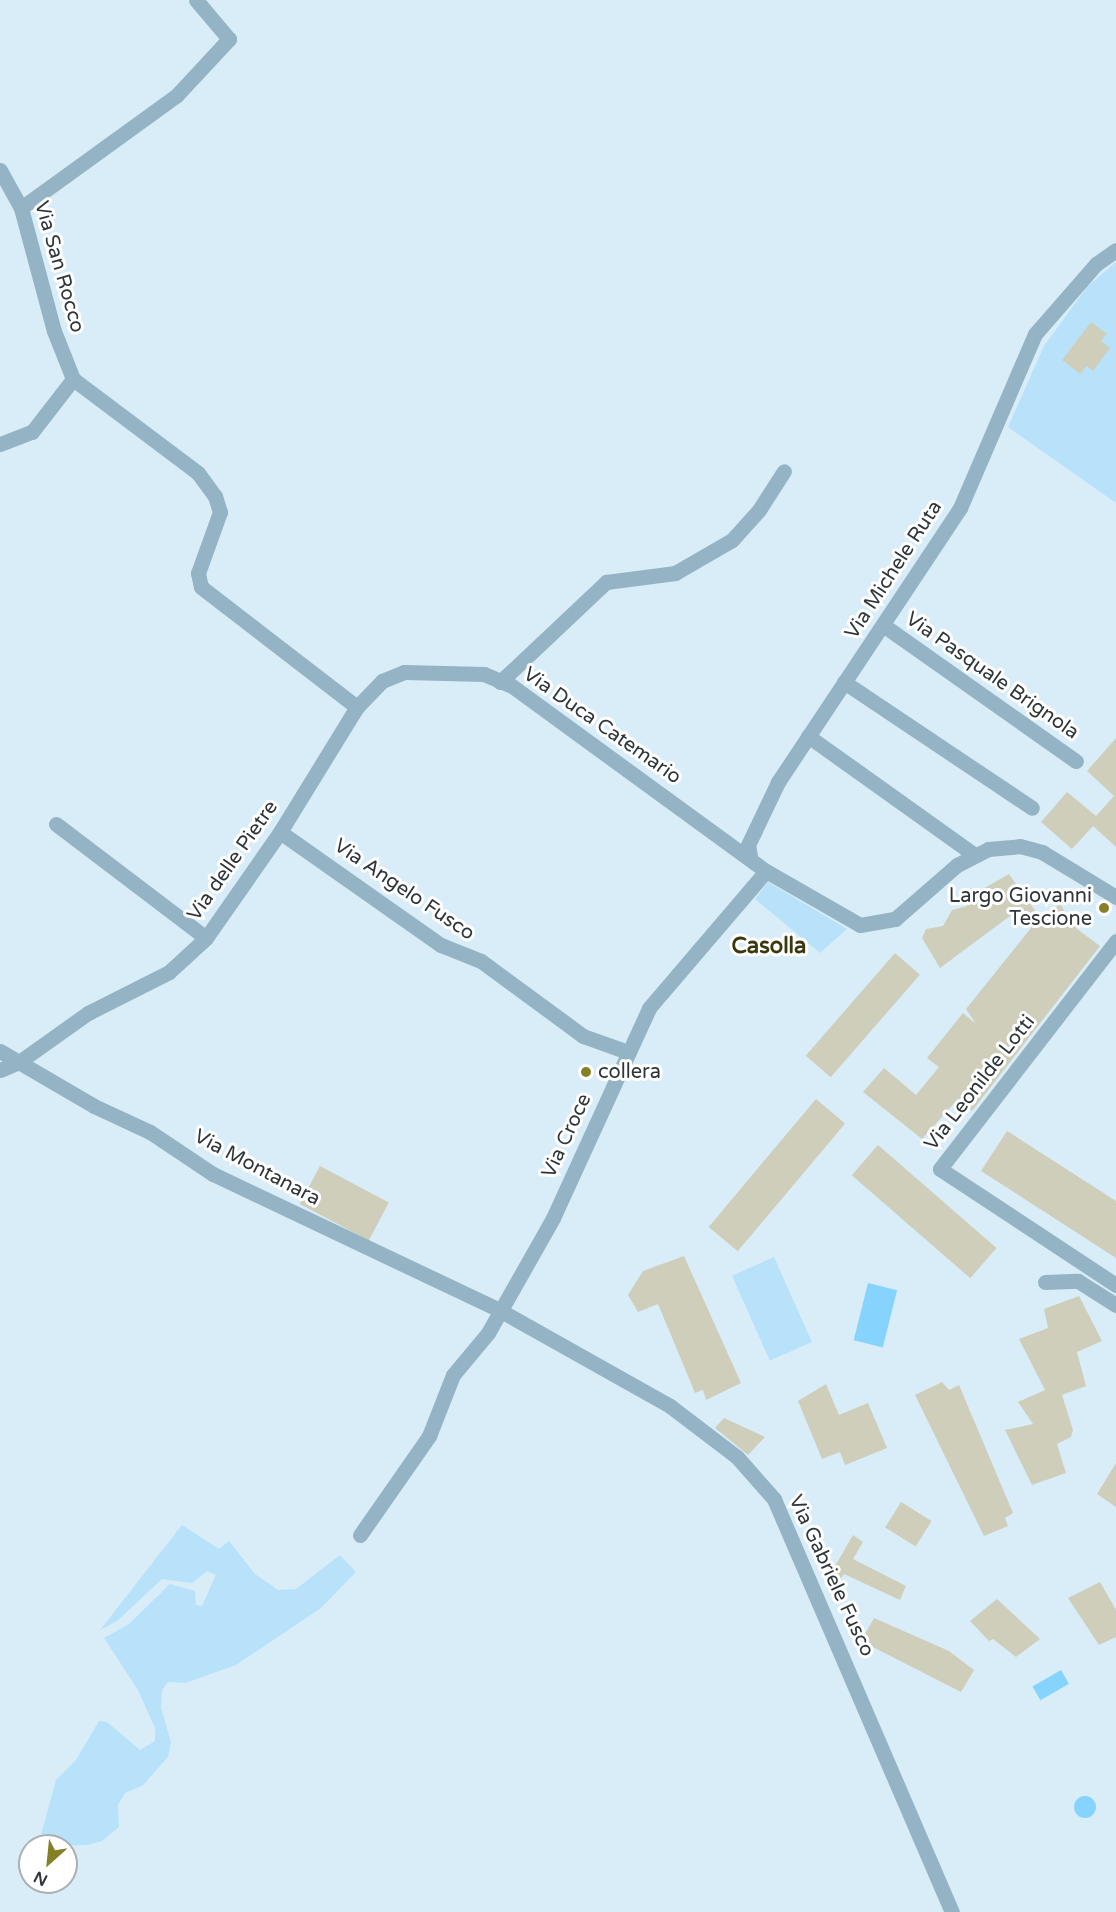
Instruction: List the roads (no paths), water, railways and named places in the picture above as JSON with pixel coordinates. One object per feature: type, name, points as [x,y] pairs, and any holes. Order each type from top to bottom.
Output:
[{"type":"street","points":[[21,208],[176,96],[229,39],[196,0]]},
{"type":"street","name":"Via San Rocco","points":[[0,170],[21,208],[54,331],[73,379]]},
{"type":"street","name":"Via Michele Ruta","points":[[750,856],[748,845],[777,782],[960,508],[1035,334],[1096,264],[1116,250]]},
{"type":"street","points":[[0,444],[32,432],[73,379],[198,472],[215,495],[220,513],[198,573],[201,587],[357,707]]},
{"type":"street","points":[[500,682],[606,582],[675,573],[732,540],[759,510],[784,471]]},
{"type":"street","name":"Via Pasquale Brignola","points":[[883,625],[1076,761]]},
{"type":"street","name":"Via Duca Catemario","points":[[357,707],[382,681],[404,672],[484,674],[500,682],[750,856],[766,871],[844,920],[876,925],[895,919],[957,865],[988,849],[1020,846],[1042,852],[1116,897]]},
{"type":"street","points":[[844,682],[1032,808]]},
{"type":"street","name":"Via delle Pietre","points":[[0,1070],[19,1062],[88,1013],[169,972],[206,938],[280,832],[357,707]]},
{"type":"street","points":[[808,736],[975,855]]},
{"type":"street","points":[[56,824],[206,938]]},
{"type":"street","name":"Via Angelo Fusco","points":[[280,832],[441,945],[481,961],[583,1036],[628,1052]]},
{"type":"street","name":"Via Croce","points":[[360,1535],[429,1436],[453,1375],[501,1311],[553,1218],[650,1008],[766,871]]},
{"type":"street","name":"Via Leonilde Lotti","points":[[1116,941],[939,1168],[1116,1285]]},
{"type":"street","name":"Via Montanara","points":[[0,1051],[94,1106],[150,1132],[213,1174],[501,1311]]},
{"type":"street","points":[[1044,1282],[1078,1281],[1116,1305]]},
{"type":"street","name":"Via Gabriele Fusco","points":[[501,1311],[688,1418],[737,1457],[774,1499],[952,1912]]},
{"type":"water","points":[[868,1283],[897,1290],[883,1348],[854,1340]]},
{"type":"water","points":[[1061,1670],[1069,1684],[1040,1700],[1032,1686]]},
{"type":"water","points":[[1085,1796],[1093,1799],[1096,1807],[1093,1815],[1085,1818],[1077,1815],[1074,1807],[1077,1799]]},
{"type":"place","name":"Largo Giovanni Tescione","points":[[1104,908]]},
{"type":"place","name":"collera","points":[[586,1072]]},
{"type":"district","name":"Casolla","points":[[769,947]]}]
